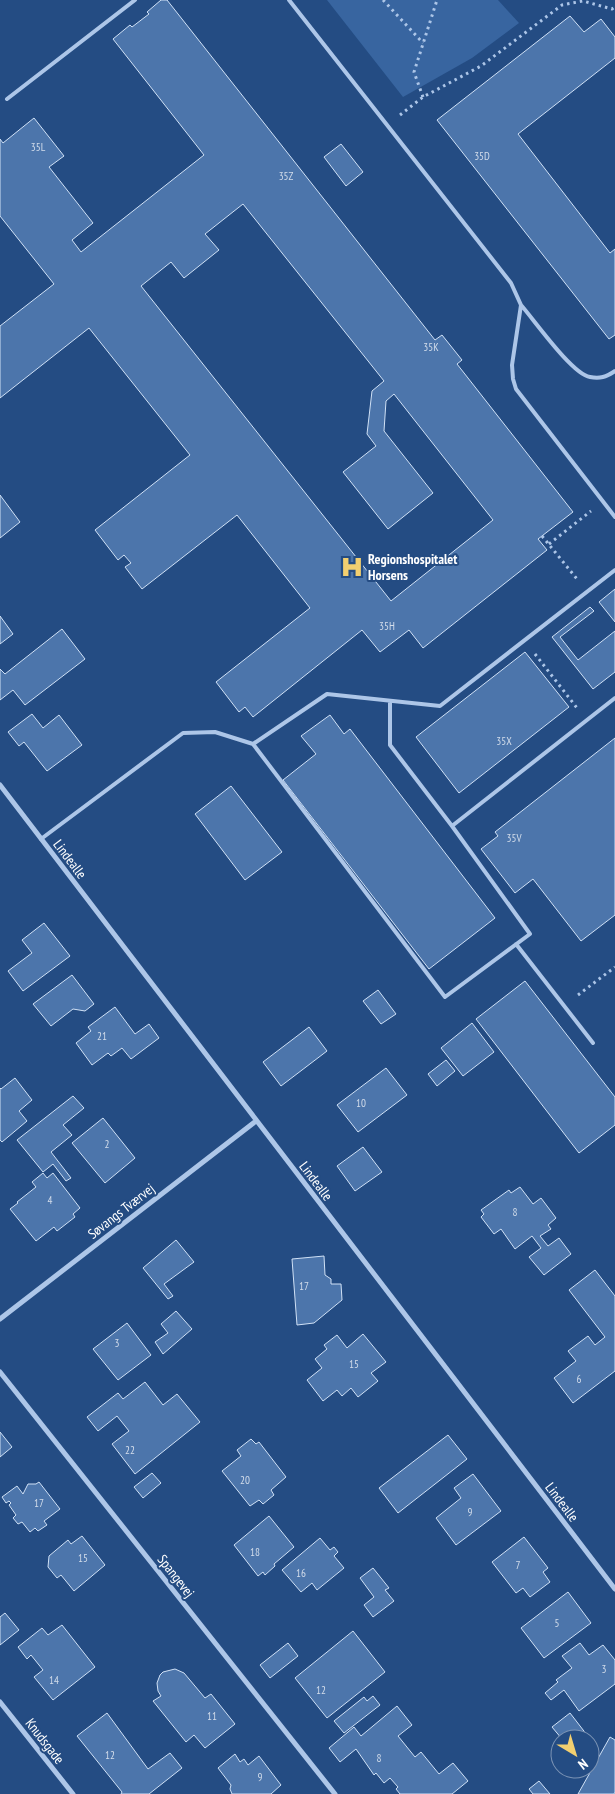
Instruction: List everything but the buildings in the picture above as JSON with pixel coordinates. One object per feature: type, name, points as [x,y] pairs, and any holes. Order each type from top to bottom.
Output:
[{"type":"street","name":"Lindealle","points":[[0,785],[615,1590]]},
{"type":"street","name":"Søvangs Tværvej","points":[[0,1319],[256,1121]]},
{"type":"street","name":"Spangevej","points":[[0,1372],[335,1794]]},
{"type":"street","name":"Knudsgade","points":[[0,1702],[73,1794]]},
{"type":"lane","points":[[7,99],[135,0]]},
{"type":"lane","points":[[289,0],[511,283],[522,305],[573,368],[588,377],[604,378],[615,371]]},
{"type":"lane","points":[[522,305],[512,366],[516,389],[615,517]]},
{"type":"lane","points":[[253,744],[327,694],[440,706],[615,570]]},
{"type":"lane","points":[[452,826],[615,698]]},
{"type":"lane","points":[[41,839],[182,733],[215,732],[253,744],[445,997],[530,934],[452,826],[390,745],[390,701]]},
{"type":"lane","points":[[516,944],[593,1043]]},
{"type":"path","points":[[383,0],[423,42]]},
{"type":"path","points":[[422,97],[414,72],[438,0]]},
{"type":"path","points":[[562,5],[563,0]]},
{"type":"path","points":[[388,125],[422,97],[481,66],[562,5],[583,1],[612,9],[615,7]]},
{"type":"path","points":[[549,544],[603,502]]},
{"type":"path","points":[[542,536],[587,591]]},
{"type":"path","points":[[524,640],[587,720]]},
{"type":"path","points":[[565,1006],[615,967]]},
{"type":"shaded area","points":[[327,0],[498,0],[519,23],[472,58],[403,97]]},
{"type":"place","name":"Regionshospitalet Horsens","points":[[352,567]]}]
